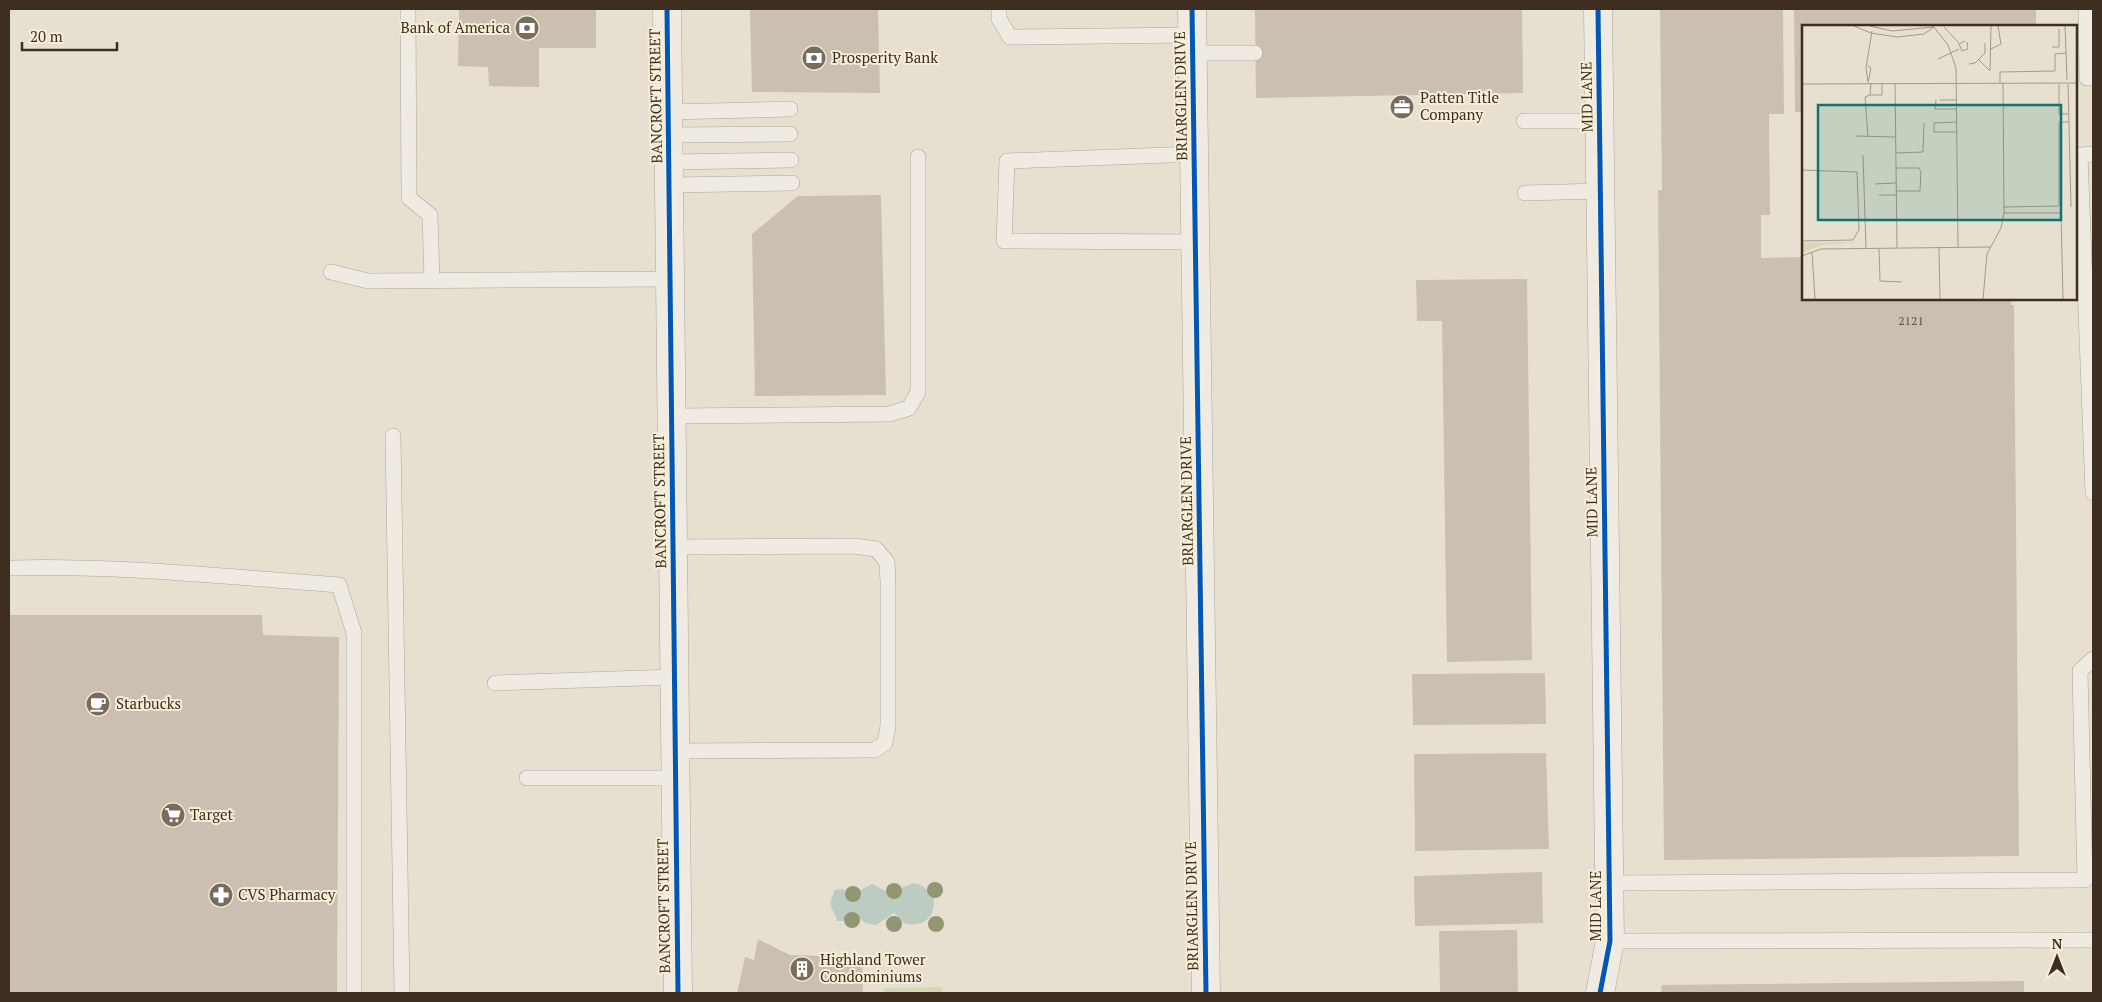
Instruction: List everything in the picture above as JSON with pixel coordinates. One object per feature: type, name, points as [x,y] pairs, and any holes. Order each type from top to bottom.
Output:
[{"type":"street","name":"BANCROFT STREET","points":[[667,9],[678,993]]},
{"type":"street","name":"MID LANE","points":[[1598,9],[1610,941],[1600,993]]},
{"type":"street","name":"BRIARGLEN DRIVE","points":[[1193,32],[1206,993]]},
{"type":"lane","points":[[408,9],[409,198],[430,215],[432,281]]},
{"type":"lane","points":[[999,9],[999,19],[1010,37],[1193,32],[1255,53]]},
{"type":"lane","points":[[2086,9],[2087,78],[2093,78]]},
{"type":"lane","points":[[669,148],[790,110]]},
{"type":"lane","points":[[1524,121],[1600,121]]},
{"type":"lane","points":[[669,148],[790,134]]},
{"type":"lane","points":[[669,148],[791,160]]},
{"type":"lane","points":[[669,148],[792,183]]},
{"type":"lane","points":[[1195,154],[1007,161],[1004,241],[1196,242]]},
{"type":"lane","points":[[2093,154],[2080,155],[2093,493]]},
{"type":"lane","points":[[672,416],[890,414],[909,408],[918,392],[918,157]]},
{"type":"lane","points":[[1525,193],[1600,191]]},
{"type":"lane","points":[[331,272],[368,281],[670,279]]},
{"type":"lane","points":[[393,436],[402,993]]},
{"type":"lane","points":[[673,547],[854,546],[876,549],[887,562],[888,582],[888,726],[885,743],[875,750],[675,751]]},
{"type":"lane","points":[[9,568],[51,567],[135,570],[339,585],[354,633],[354,993]]},
{"type":"lane","points":[[1609,883],[2085,880],[2087,671],[2093,659]]},
{"type":"lane","points":[[494,683],[674,677]]},
{"type":"lane","points":[[527,778],[676,778]]},
{"type":"lane","points":[[1610,941],[2093,940]]},
{"type":"green space","points":[[942,987],[942,993],[884,993],[884,988]]},
{"type":"shaded area","points":[[914,883],[921,885],[934,895],[932,913],[923,922],[918,924],[905,923],[894,913],[876,925],[864,922],[855,913],[848,914],[847,921],[837,921],[831,902],[834,890],[843,889],[849,896],[872,884],[896,896],[901,888]]},
{"type":"building","name":"Bank of America","points":[[459,9],[596,9],[596,48],[539,48],[539,87],[489,86],[488,67],[458,66]]},
{"type":"building","points":[[750,9],[878,9],[880,93],[752,92]]},
{"type":"building","points":[[1255,9],[1522,9],[1523,93],[1256,98]]},
{"type":"building","points":[[1660,9],[1783,9],[1784,114],[1769,114],[1770,215],[1761,215],[1761,258],[1802,257],[1802,300],[2011,300],[2011,305],[2014,305],[2019,856],[1664,860],[1658,190],[1662,190]]},
{"type":"building","points":[[1794,9],[2036,9],[2036,25],[1802,25],[1802,112],[1795,112]]},
{"type":"building","points":[[881,195],[886,395],[755,396],[752,234],[798,196]]},
{"type":"building","points":[[1527,279],[1532,660],[1447,662],[1442,321],[1417,321],[1416,280]]},
{"type":"building","name":"Target","points":[[9,615],[262,615],[263,635],[339,637],[337,993],[9,993]]},
{"type":"building","points":[[1545,673],[1546,724],[1413,725],[1412,674]]},
{"type":"building","points":[[1546,753],[1549,849],[1415,851],[1414,754]]},
{"type":"building","points":[[1542,872],[1543,923],[1415,926],[1414,876]]},
{"type":"building","points":[[1517,930],[1518,993],[1440,993],[1439,931]]},
{"type":"building","name":"Highland Tower Condominiums","points":[[758,939],[790,955],[862,957],[863,993],[737,993],[745,957],[754,960]]},
{"type":"building","points":[[2024,981],[2024,993],[1661,993],[1662,985]]},
{"type":"cycle path","points":[[667,9],[678,993]]},
{"type":"cycle path","points":[[1192,9],[1206,993]]},
{"type":"cycle path","points":[[1598,9],[1610,941],[1600,993]]},
{"type":"place","name":"Bank of America","points":[[527,28]]},
{"type":"place","name":"Prosperity Bank","points":[[814,58]]},
{"type":"place","name":"Patten Title Company","points":[[1402,107]]},
{"type":"place","name":"Starbucks","points":[[98,704]]},
{"type":"place","name":"Target","points":[[173,815]]},
{"type":"place","name":"CVS Pharmacy","points":[[221,895]]},
{"type":"place","name":"Highland Tower Condominiums","points":[[802,969]]}]
